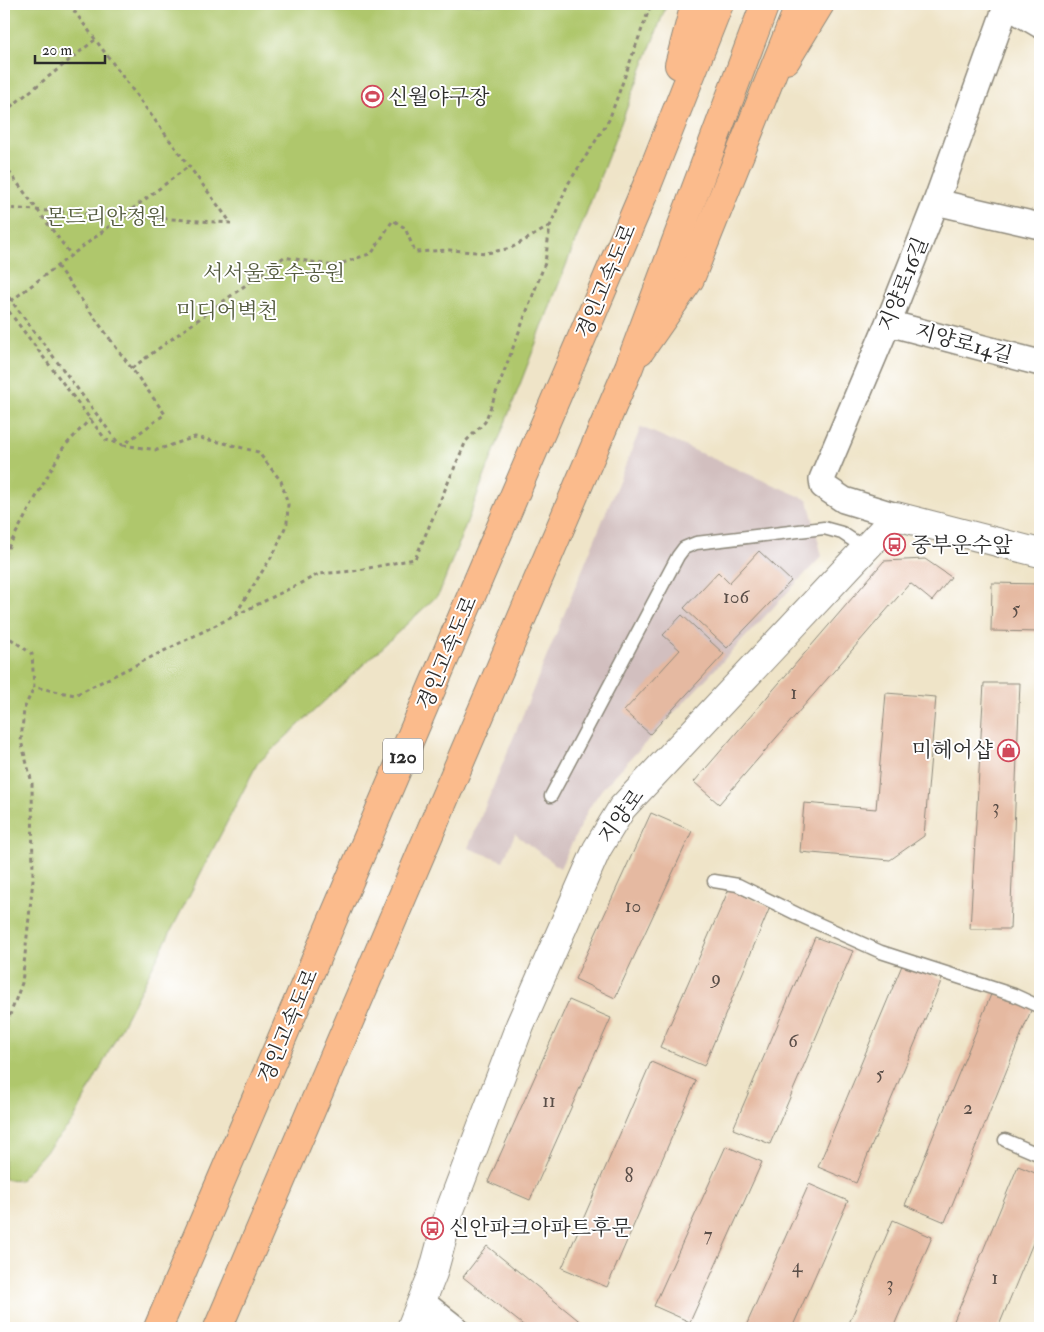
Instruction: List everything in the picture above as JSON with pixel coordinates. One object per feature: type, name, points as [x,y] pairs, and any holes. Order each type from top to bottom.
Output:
[{"type":"main road","points":[[648,183],[695,4]]},
{"type":"main road","name":"경인고속도로","points":[[158,1328],[648,183],[719,4]]},
{"type":"main road","points":[[630,367],[765,4]]},
{"type":"main road","points":[[630,367],[690,279],[800,4]]},
{"type":"main road","points":[[763,100],[820,4]]},
{"type":"main road","name":"120","points":[[218,1328],[630,367]]},
{"type":"street","points":[[1005,4],[1040,25]]},
{"type":"street","name":"지양로16길","points":[[896,516],[844,500],[823,486],[822,483],[936,202],[1005,4]]},
{"type":"street","points":[[936,202],[1040,226]]},
{"type":"street","name":"지양로14길","points":[[888,323],[1040,363]]},
{"type":"street","points":[[896,516],[1040,554]]},
{"type":"street","name":"지양로","points":[[411,1328],[422,1302],[450,1210],[520,1025],[568,912],[606,832],[622,808],[642,786],[896,516]]},
{"type":"street","points":[[422,1302],[455,1328]]},
{"type":"lane","points":[[551,796],[678,556],[684,548],[696,543],[824,528],[842,533],[866,549]]},
{"type":"lane","points":[[714,881],[738,885],[880,952],[1014,995],[1040,1007]]},
{"type":"lane","points":[[1005,1140],[1040,1155]]},
{"type":"path","points":[[4,8],[9,4]]},
{"type":"path","points":[[4,208],[231,223],[69,4]]},
{"type":"path","points":[[34,688],[75,695],[319,574],[353,571],[414,559],[466,441],[485,422],[545,262],[550,226],[568,184],[609,120],[651,4]]},
{"type":"path","points":[[4,112],[96,39]]},
{"type":"path","points":[[4,164],[71,255]]},
{"type":"path","points":[[11,300],[189,166]]},
{"type":"path","points":[[121,444],[165,414],[57,266],[123,216]]},
{"type":"path","points":[[132,368],[284,257],[334,266],[372,254],[393,220],[405,228],[415,252],[450,250],[487,253],[511,248],[550,226]]},
{"type":"path","points":[[4,291],[121,444]]},
{"type":"path","points":[[4,305],[106,440],[157,450],[195,437],[224,443],[258,452],[281,481],[288,504],[286,523],[275,551],[235,616]]},
{"type":"path","points":[[4,555],[63,448],[90,419]]},
{"type":"path","points":[[4,634],[32,654],[34,688],[24,709],[21,741],[32,783],[33,880],[22,983],[4,1031]]},
{"type":"shaded area","points":[[641,427],[808,500],[822,556],[602,789],[589,808],[560,868],[515,834],[503,861],[468,848]]},
{"type":"green space","name":"서서울호수공원","points":[[4,4],[667,4],[439,594],[257,764],[73,1121],[20,1180],[4,1179]]},
{"type":"building","points":[[759,551],[791,581],[727,648],[684,608],[718,572],[729,583]]},
{"type":"building","points":[[925,559],[951,577],[932,601],[910,583],[719,804],[694,782],[884,561]]},
{"type":"building","points":[[992,583],[1040,584],[1040,632],[991,631]]},
{"type":"building","points":[[682,615],[724,654],[650,734],[624,711],[680,650],[663,635]]},
{"type":"building","points":[[984,683],[1020,683],[1010,929],[970,929]]},
{"type":"building","points":[[886,693],[936,697],[924,836],[890,860],[800,852],[804,803],[876,809]]},
{"type":"building","points":[[651,813],[692,831],[615,998],[575,979]]},
{"type":"building","points":[[729,889],[770,907],[704,1066],[660,1047]]},
{"type":"building","points":[[815,937],[853,951],[770,1144],[733,1129]]},
{"type":"building","points":[[903,963],[942,979],[856,1183],[818,1167]]},
{"type":"building","points":[[992,992],[1032,1008],[945,1222],[905,1205]]},
{"type":"building","points":[[569,1000],[611,1018],[530,1200],[488,1182]]},
{"type":"building","points":[[651,1062],[696,1081],[607,1287],[562,1268]]},
{"type":"building","points":[[726,1146],[762,1162],[690,1322],[654,1306]]},
{"type":"building","points":[[1018,1166],[1040,1175],[1040,1226],[998,1328],[951,1328]]},
{"type":"building","points":[[809,1184],[848,1201],[792,1328],[745,1328]]},
{"type":"building","points":[[893,1220],[932,1237],[893,1328],[847,1328]]},
{"type":"building","points":[[487,1246],[588,1328],[527,1328],[463,1277]]},
{"type":"place","name":"신월야구장","points":[[372,97]]},
{"type":"place","name":"중부운수앞","points":[[895,545]]},
{"type":"place","name":"미헤어샵","points":[[1009,750]]},
{"type":"place","name":"신안파크아파트후문","points":[[433,1228]]},
{"type":"park label","name":"몬드리안정원","points":[[106,217]]},
{"type":"park label","name":"미디어벽천","points":[[227,311]]}]
